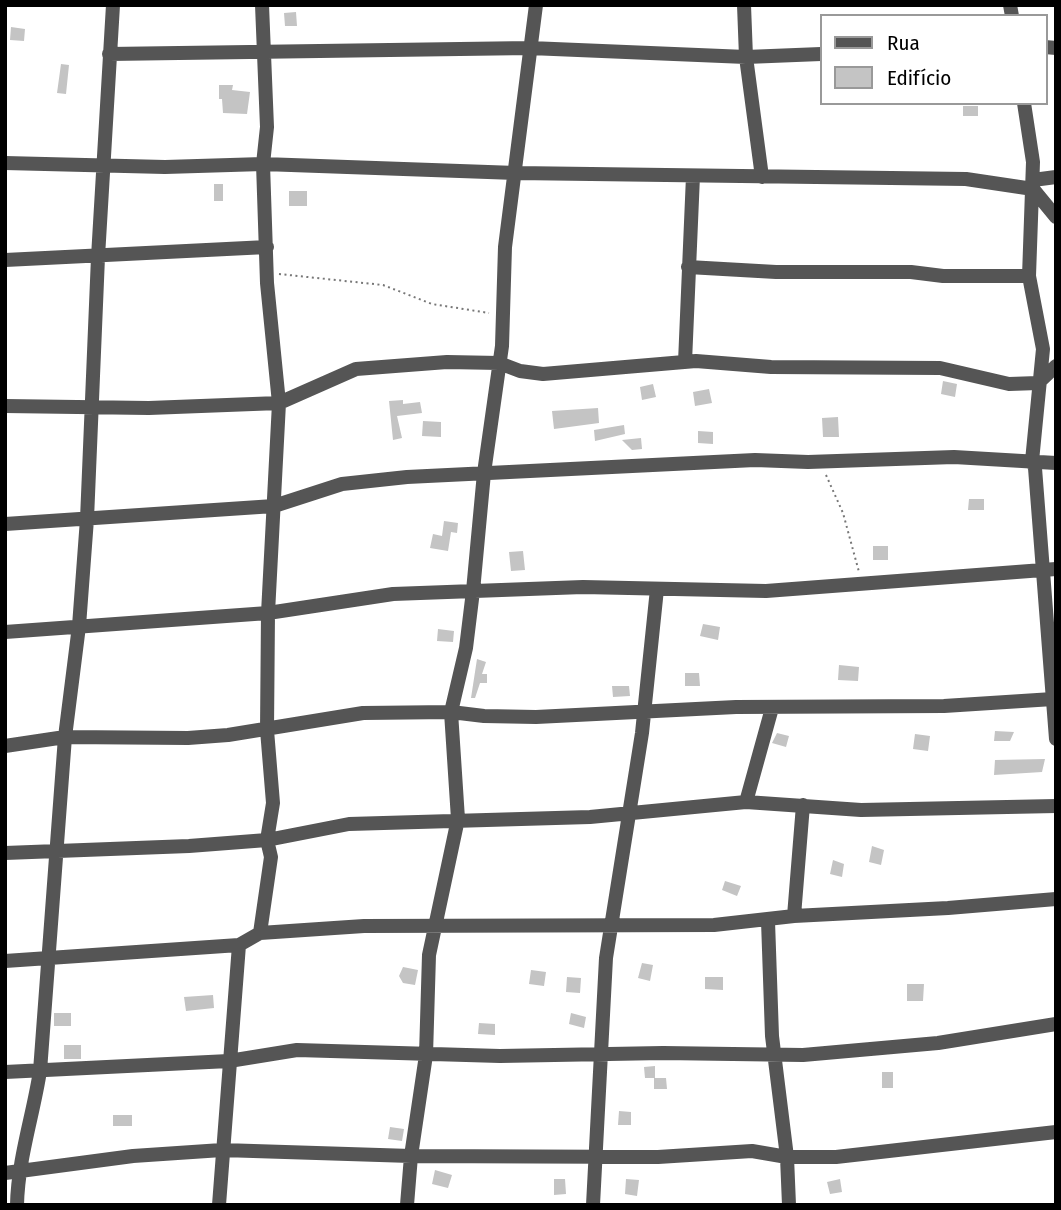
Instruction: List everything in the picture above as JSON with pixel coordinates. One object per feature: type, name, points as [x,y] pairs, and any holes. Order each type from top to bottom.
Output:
[{"type":"street","points":[[17,1205],[12,1172],[34,1108],[40,1070],[65,737],[79,626],[88,520],[98,257],[106,164],[108,54],[113,5]]},
{"type":"street","points":[[260,933],[271,857],[267,840],[273,803],[267,730],[268,613],[279,403],[267,273],[263,164],[267,127],[262,5]]},
{"type":"street","points":[[407,1205],[411,1156],[426,1055],[433,927],[458,819],[451,712],[466,648],[473,591],[484,473],[499,363],[505,247],[536,5]]},
{"type":"street","points":[[744,5],[746,58],[762,177]]},
{"type":"street","points":[[108,54],[264,54],[530,48],[746,58],[820,54]]},
{"type":"street","points":[[1024,105],[1033,184],[1029,276],[1043,349],[1031,461],[1035,468],[1049,570],[1048,602],[1056,739]]},
{"type":"street","points":[[5,163],[165,167],[263,164],[516,173],[966,179],[1033,184],[1056,177]]},
{"type":"street","points":[[685,362],[692,176]]},
{"type":"street","points":[[1033,184],[1056,217]]},
{"type":"street","points":[[5,260],[267,247]]},
{"type":"street","points":[[688,267],[911,272],[943,276],[1029,276]]},
{"type":"street","points":[[5,406],[93,408],[279,403],[356,369],[447,362],[499,363],[520,371],[543,374],[685,362],[771,367],[940,368],[1009,384],[1038,383],[1056,366]]},
{"type":"street","points":[[5,524],[274,506],[342,484],[484,473],[678,462],[819,462],[954,457],[1056,463]]},
{"type":"street","points":[[5,632],[268,613],[393,594],[583,587],[766,591],[1049,570]]},
{"type":"street","points":[[593,1205],[600,1055],[611,925],[645,712],[657,589]]},
{"type":"street","points":[[5,746],[65,737],[188,738],[267,730],[363,713],[451,712],[523,717],[840,705],[944,706],[1054,690]]},
{"type":"street","points":[[746,802],[772,708]]},
{"type":"street","points":[[5,853],[267,840],[349,824],[628,814],[746,802],[861,810],[1056,806]]},
{"type":"street","points":[[794,916],[803,805]]},
{"type":"street","points":[[5,961],[239,946],[260,933],[364,926],[577,923],[714,925],[794,916],[1056,899]]},
{"type":"street","points":[[768,921],[775,1054],[788,1157],[789,1205]]},
{"type":"street","points":[[219,1205],[239,946]]},
{"type":"street","points":[[5,1072],[229,1061],[297,1050],[426,1055],[803,1055],[938,1043],[1056,1024]]},
{"type":"street","points":[[12,1172],[133,1156],[222,1150],[411,1156],[658,1157],[752,1151],[788,1157],[872,1154],[1056,1132]]},
{"type":"path","points":[[267,273],[383,285],[432,304],[502,315]]},
{"type":"path","points":[[819,462],[843,513],[862,582]]},
{"type":"building","points":[[296,12],[297,26],[285,26],[284,13]]},
{"type":"building","points":[[11,27],[25,29],[24,41],[10,40]]},
{"type":"building","points":[[61,64],[69,65],[66,94],[57,93]]},
{"type":"building","points":[[219,85],[233,85],[232,90],[250,92],[247,114],[223,113]]},
{"type":"building","points":[[963,106],[978,106],[978,116],[963,116]]},
{"type":"building","points":[[214,184],[223,184],[223,201],[214,201]]},
{"type":"building","points":[[289,191],[307,191],[307,206],[289,206]]},
{"type":"building","points":[[943,381],[957,384],[955,397],[941,394]]},
{"type":"building","points":[[653,384],[656,397],[642,400],[640,387]]},
{"type":"building","points":[[709,389],[712,403],[695,406],[693,392]]},
{"type":"building","points":[[403,400],[403,404],[420,402],[422,413],[397,416],[402,438],[393,440],[389,401]]},
{"type":"building","points":[[598,408],[599,423],[554,429],[552,411]]},
{"type":"building","points":[[838,417],[839,437],[823,437],[822,418]]},
{"type":"building","points":[[423,421],[441,422],[441,437],[422,436]]},
{"type":"building","points":[[624,425],[625,434],[595,441],[594,430]]},
{"type":"building","points":[[698,431],[713,432],[713,444],[698,443]]},
{"type":"building","points":[[641,438],[642,449],[632,450],[622,440]]},
{"type":"building","points":[[969,499],[984,499],[984,510],[968,510]]},
{"type":"building","points":[[444,521],[458,523],[457,533],[451,532],[448,551],[430,548],[433,534],[442,536]]},
{"type":"building","points":[[873,546],[888,546],[888,560],[873,560]]},
{"type":"building","points":[[523,551],[525,570],[511,571],[509,552]]},
{"type":"building","points":[[703,624],[720,627],[718,640],[700,636]]},
{"type":"building","points":[[438,629],[454,631],[453,642],[437,641]]},
{"type":"building","points":[[477,659],[486,662],[482,674],[487,674],[487,683],[480,683],[475,698],[471,698]]},
{"type":"building","points":[[839,665],[859,667],[858,681],[838,680]]},
{"type":"building","points":[[685,673],[699,673],[700,686],[685,686]]},
{"type":"building","points":[[612,686],[629,686],[630,696],[613,697]]},
{"type":"building","points":[[995,731],[1014,732],[1010,741],[994,741]]},
{"type":"building","points":[[777,733],[789,736],[786,747],[772,743]]},
{"type":"building","points":[[915,734],[930,736],[928,751],[913,749]]},
{"type":"building","points":[[1045,759],[1042,772],[994,775],[995,760]]},
{"type":"building","points":[[872,846],[884,850],[881,865],[869,862]]},
{"type":"building","points":[[833,860],[844,864],[842,877],[830,874]]},
{"type":"building","points":[[725,881],[741,886],[737,896],[722,890]]},
{"type":"building","points":[[642,963],[653,965],[650,981],[638,978]]},
{"type":"building","points":[[403,967],[418,970],[415,985],[403,983],[399,976]]},
{"type":"building","points":[[531,970],[546,972],[544,986],[529,984]]},
{"type":"building","points":[[567,977],[581,978],[580,993],[566,992]]},
{"type":"building","points":[[705,977],[723,977],[723,990],[705,989]]},
{"type":"building","points":[[907,984],[924,984],[923,1001],[907,1001]]},
{"type":"building","points":[[213,995],[214,1008],[186,1011],[184,997]]},
{"type":"building","points":[[54,1013],[71,1013],[71,1026],[54,1026]]},
{"type":"building","points":[[571,1013],[586,1017],[584,1028],[569,1024]]},
{"type":"building","points":[[479,1023],[495,1024],[495,1035],[478,1034]]},
{"type":"building","points":[[64,1045],[81,1045],[81,1059],[64,1059]]},
{"type":"building","points":[[655,1066],[655,1078],[666,1078],[667,1089],[654,1089],[654,1078],[645,1078],[644,1067]]},
{"type":"building","points":[[882,1072],[893,1072],[893,1088],[882,1088]]},
{"type":"building","points":[[619,1111],[631,1112],[631,1125],[618,1125]]},
{"type":"building","points":[[113,1115],[132,1115],[132,1126],[113,1126]]},
{"type":"building","points":[[390,1127],[404,1129],[402,1141],[388,1139]]},
{"type":"building","points":[[435,1170],[452,1175],[448,1188],[432,1184]]},
{"type":"building","points":[[554,1179],[565,1179],[566,1194],[554,1195]]},
{"type":"building","points":[[626,1179],[639,1180],[637,1196],[625,1194]]},
{"type":"building","points":[[840,1179],[842,1192],[830,1194],[827,1182]]}]
